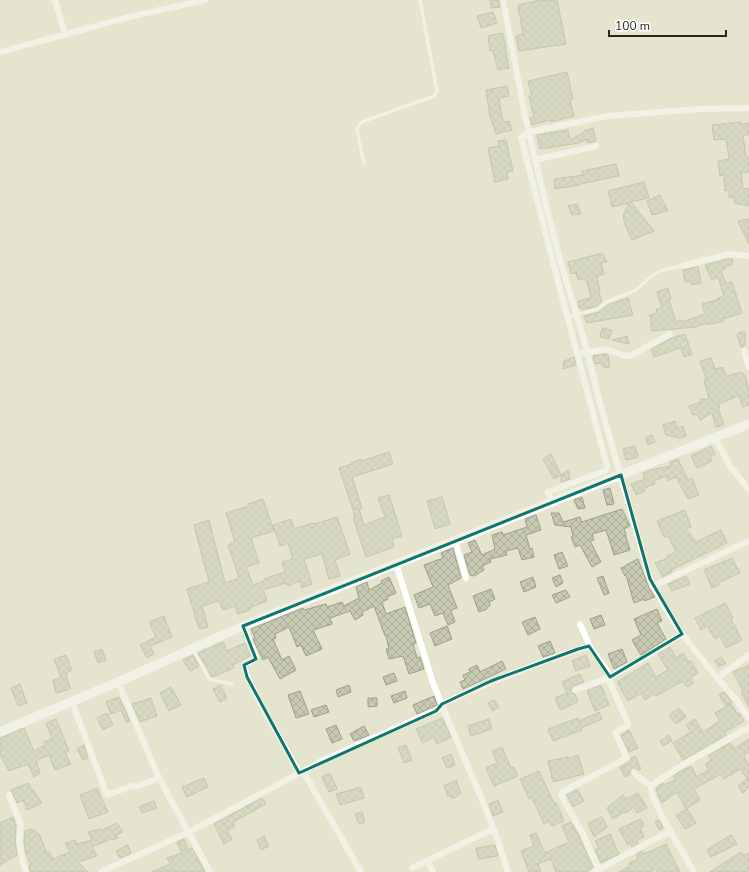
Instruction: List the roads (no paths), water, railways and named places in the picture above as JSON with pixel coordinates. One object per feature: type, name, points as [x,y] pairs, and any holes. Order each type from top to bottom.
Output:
[{"type":"street","points":[[56,0],[64,30]]},
{"type":"street","points":[[0,52],[64,30],[205,0]]},
{"type":"street","points":[[503,0],[535,160],[575,314],[608,469],[548,492],[551,498]]},
{"type":"street","points":[[749,108],[700,109],[608,116],[529,132],[521,137],[568,316],[583,352],[601,407],[650,579],[682,634],[716,678],[734,697],[749,718]]},
{"type":"street","points":[[535,160],[596,146]]},
{"type":"street","points":[[682,266],[728,254],[749,256]]},
{"type":"street","points":[[583,352],[606,349],[622,355],[630,356],[670,334]]},
{"type":"street","points":[[744,351],[749,367]]},
{"type":"street","points":[[0,732],[194,649],[243,626],[455,540],[551,498],[621,475],[749,424]]},
{"type":"street","points":[[715,438],[731,468],[749,489]]},
{"type":"street","points":[[455,540],[466,578]]},
{"type":"street","points":[[654,586],[749,540]]},
{"type":"street","points":[[396,564],[433,683],[493,829],[508,872]]},
{"type":"street","points":[[580,624],[589,646],[605,667],[628,723],[628,725],[615,733],[628,759],[562,792],[561,794],[582,832],[597,871],[670,831]]},
{"type":"street","points":[[243,626],[256,658],[244,665],[247,677],[268,719],[361,872]]},
{"type":"street","points":[[575,690],[609,677],[643,659],[682,634]]},
{"type":"street","points":[[101,872],[189,832],[326,759],[442,706],[491,681],[589,646]]},
{"type":"street","points":[[716,678],[749,656]]},
{"type":"street","points":[[118,682],[159,778],[210,872]]},
{"type":"street","points":[[72,702],[107,795],[159,778]]},
{"type":"street","points":[[651,786],[676,769],[749,727]]},
{"type":"street","points":[[634,772],[651,786],[652,792],[670,831],[694,872]]},
{"type":"street","points":[[9,795],[21,825],[19,841],[26,872]]},
{"type":"street","points":[[412,868],[493,829]]},
{"type":"street","points":[[428,861],[433,872]]},
{"type":"lane","points":[[364,164],[357,130],[358,126],[362,122],[434,96],[437,91],[420,0]]},
{"type":"lane","points":[[568,316],[598,309],[606,302],[636,290],[653,275],[663,270],[682,266]]},
{"type":"lane","points":[[194,649],[209,679],[232,684]]},
{"type":"tunnel","points":[[628,760],[634,772]]}]
